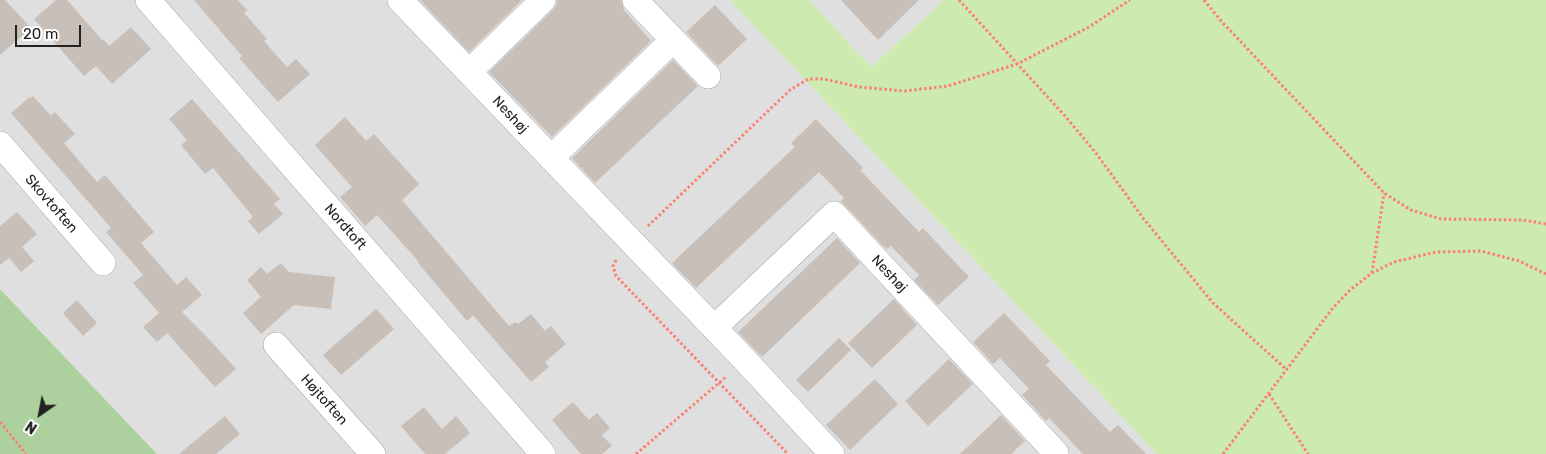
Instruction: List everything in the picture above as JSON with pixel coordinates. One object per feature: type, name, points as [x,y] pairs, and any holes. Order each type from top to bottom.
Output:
[{"type":"street","name":"Nordtoft","points":[[148,0],[543,454]]},
{"type":"street","name":"Neshøj","points":[[400,0],[832,454]]},
{"type":"street","points":[[469,72],[542,0]]},
{"type":"street","points":[[635,0],[708,76]]},
{"type":"street","points":[[550,158],[673,40]]},
{"type":"street","name":"Skovtoften","points":[[0,144],[103,263]]},
{"type":"street","name":"Neshøj","points":[[714,328],[834,214],[1055,454]]},
{"type":"street","name":"Højtoften","points":[[276,345],[373,454]]},
{"type":"path","points":[[958,0],[1096,153],[1143,218],[1212,303],[1287,370]]},
{"type":"path","points":[[788,454],[616,276],[613,266],[617,256],[790,90],[808,79],[824,79],[859,88],[905,90],[948,86],[1017,64],[1089,27],[1130,0]]},
{"type":"path","points":[[1204,0],[1222,22],[1384,193],[1411,210],[1441,219],[1523,220],[1546,224]]},
{"type":"path","points":[[1372,273],[1384,193]]},
{"type":"path","points":[[1223,454],[1332,309],[1350,290],[1372,273],[1394,262],[1436,252],[1482,251],[1519,261],[1546,274]]},
{"type":"path","points":[[636,454],[719,383]]},
{"type":"path","points":[[1269,394],[1308,454]]},
{"type":"path","points":[[0,422],[26,454]]},
{"type":"shaded area","points":[[0,0],[730,0],[1157,454],[157,454],[0,289]]},
{"type":"shaded area","points":[[809,0],[944,0],[871,67]]},
{"type":"green space","points":[[730,0],[809,0],[871,67],[944,0],[1546,0],[1546,454],[1157,454]]},
{"type":"green space","points":[[0,289],[157,454],[0,454]]},
{"type":"building","points":[[0,0],[5,0],[31,28],[0,55]]},
{"type":"building","points":[[56,0],[67,0],[109,46],[131,27],[151,49],[112,84],[96,66],[84,76],[34,19]]},
{"type":"building","points":[[194,0],[238,0],[247,10],[244,13],[267,39],[264,41],[287,67],[296,59],[310,74],[278,102],[239,58],[242,56]]},
{"type":"building","points":[[420,0],[522,0],[469,52]]},
{"type":"building","points":[[557,0],[621,0],[624,10],[651,41],[552,137],[489,72],[553,10]]},
{"type":"building","points":[[841,0],[919,0],[878,40]]},
{"type":"building","points":[[715,5],[747,39],[718,66],[686,32]]},
{"type":"building","points":[[673,60],[698,86],[595,183],[572,158]]},
{"type":"building","points":[[33,96],[51,116],[55,112],[75,134],[64,143],[97,182],[105,175],[154,232],[141,243],[177,285],[186,277],[202,295],[182,312],[236,369],[215,387],[167,333],[157,342],[143,327],[159,313],[133,283],[143,275],[106,232],[111,228],[11,113]]},
{"type":"building","points":[[192,99],[280,199],[274,204],[283,214],[259,234],[248,221],[253,217],[213,168],[205,174],[181,145],[187,140],[169,119]]},
{"type":"building","points":[[345,117],[366,141],[374,134],[419,184],[402,200],[509,326],[516,322],[518,324],[531,314],[545,331],[551,326],[566,344],[545,362],[549,367],[531,382],[473,315],[467,321],[419,262],[377,215],[365,226],[340,197],[352,187],[315,145]]},
{"type":"building","points":[[816,119],[863,168],[860,170],[919,232],[923,228],[969,277],[938,305],[914,280],[919,275],[891,246],[887,249],[881,244],[841,201],[844,198],[819,172],[696,288],[672,263],[795,147],[791,143]]},
{"type":"building","points":[[17,212],[37,234],[22,247],[34,261],[21,272],[9,258],[0,265],[0,226]]},
{"type":"building","points":[[837,238],[860,263],[762,357],[738,332]]},
{"type":"building","points":[[281,263],[289,272],[335,277],[331,309],[294,305],[261,334],[243,313],[261,297],[247,280],[261,267],[267,274]]},
{"type":"building","points":[[894,299],[917,325],[872,368],[848,343]]},
{"type":"building","points":[[77,300],[97,323],[83,336],[63,313]]},
{"type":"building","points":[[376,309],[394,329],[341,375],[323,355]]},
{"type":"building","points":[[1004,313],[1050,361],[1046,365],[1110,432],[1118,425],[1146,454],[1083,454],[1049,418],[1046,421],[1022,395],[1029,389],[1000,358],[993,364],[973,342]]},
{"type":"building","points":[[839,338],[851,350],[808,392],[796,380]]},
{"type":"building","points":[[949,359],[973,384],[928,426],[905,401]]},
{"type":"building","points":[[875,379],[898,404],[850,450],[826,425]]},
{"type":"building","points":[[573,402],[589,420],[597,413],[610,428],[602,435],[612,446],[602,454],[581,454],[552,420]]},
{"type":"building","points":[[424,407],[442,429],[456,416],[470,433],[445,454],[425,454],[401,426]]},
{"type":"building","points":[[1001,415],[1025,441],[1011,454],[960,454]]},
{"type":"building","points":[[225,416],[240,434],[216,454],[179,454]]}]
